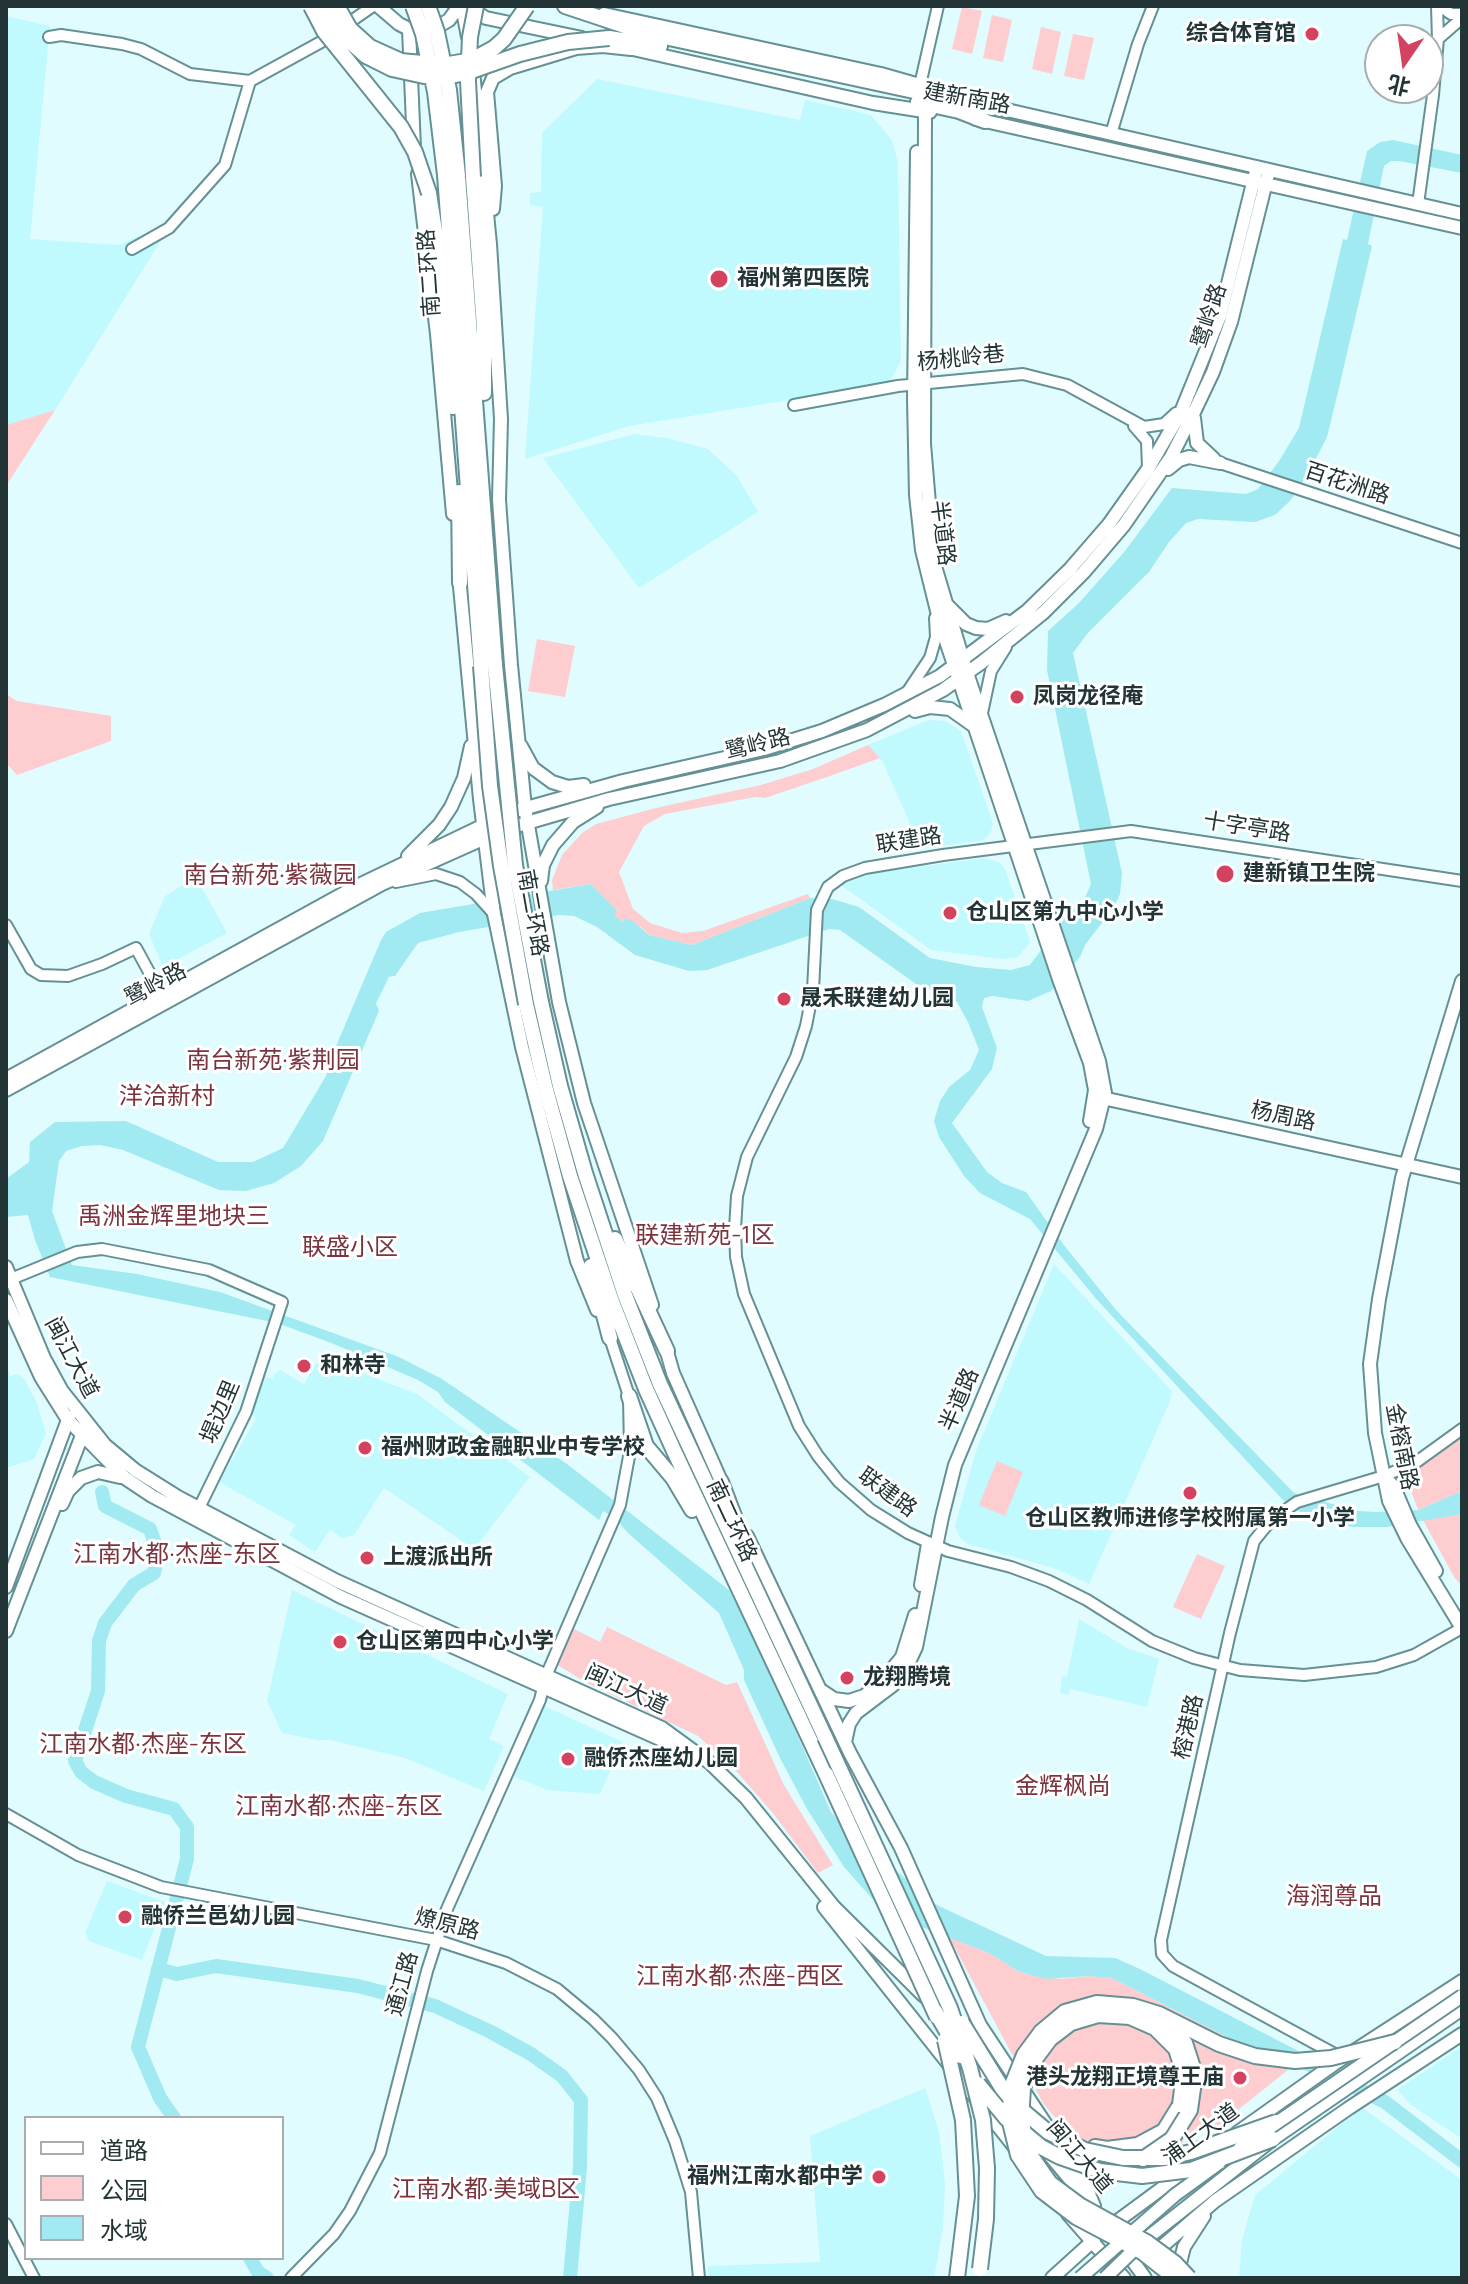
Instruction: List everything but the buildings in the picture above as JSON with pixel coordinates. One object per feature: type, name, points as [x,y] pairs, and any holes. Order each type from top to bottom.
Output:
[{"type":"highway","points":[[311,6],[324,31],[401,127],[415,152],[429,193],[458,466],[460,583]]},
{"type":"highway","points":[[325,6],[337,30],[358,50],[378,64],[406,73],[446,77],[568,42],[625,39],[942,107],[989,114]]},
{"type":"highway","points":[[337,6],[350,29],[370,47],[401,61],[443,65],[472,60],[494,48],[527,6]]},
{"type":"highway","name":"南二环路","points":[[413,6],[459,176],[470,519],[488,666]]},
{"type":"highway","name":"南二环路","points":[[428,6],[437,32],[449,90],[459,176],[484,328],[483,498],[490,786],[499,853],[534,1003],[546,1090],[660,1384],[950,2008]]},
{"type":"highway","points":[[459,176],[476,6]]},
{"type":"highway","points":[[567,6],[646,33],[989,114]]},
{"type":"highway","points":[[458,466],[470,519]]},
{"type":"highway","points":[[578,1175],[667,1351]]},
{"type":"highway","points":[[578,1175],[610,1338]]},
{"type":"highway","name":"南二环路","points":[[578,1175],[611,1299],[646,1389],[935,2011]]},
{"type":"highway","points":[[629,1396],[646,1446],[679,1487],[744,1602]]},
{"type":"highway","points":[[721,1482],[748,1553],[759,1597]]},
{"type":"highway","points":[[1176,2278],[1142,2252],[1076,2217],[1042,2191],[1018,2155],[1009,2118],[1012,2085],[1024,2055],[1041,2032],[1065,2012],[1097,2003],[1133,2006],[1159,2014],[1219,2044],[1255,2056],[1295,2061],[1331,2058],[1395,2042]]},
{"type":"highway","points":[[1080,2165],[1109,2166],[1143,2159],[1172,2139],[1190,2110],[1195,2074],[1185,2043],[1162,2019],[1133,2006]]},
{"type":"highway","points":[[950,2008],[1016,2105],[1059,2140],[1085,2150],[1123,2158],[1165,2158],[1276,2122]]},
{"type":"highway","points":[[950,2008],[977,2093],[986,2144],[986,2219],[978,2278]]},
{"type":"highway","points":[[935,2011],[971,2075],[1006,2118],[1041,2147],[1080,2165],[1120,2174],[1167,2174],[1218,2162],[1273,2139]]},
{"type":"highway","points":[[935,2011],[959,2095],[966,2144],[967,2207],[957,2278]]},
{"type":"highway","points":[[1059,2140],[1107,2149],[1138,2145],[1164,2131],[1180,2105],[1184,2074],[1176,2049],[1155,2028],[1130,2017],[1098,2015],[1071,2023],[1050,2039],[1033,2062],[1023,2088],[1021,2120],[1029,2153],[1050,2183],[1081,2206],[1148,2243],[1189,2278]]},
{"type":"main road","points":[[376,6],[389,18],[409,29],[439,26],[463,6]]},
{"type":"main road","name":"建新南路","points":[[463,6],[486,18],[873,103],[922,111],[989,114],[1111,134],[1263,169],[1356,196],[1376,208],[1462,228]]},
{"type":"main road","points":[[463,6],[479,109],[490,244],[501,419],[499,500],[517,738],[527,823],[559,1002],[588,1116],[678,1385],[721,1482],[846,1744],[901,1848],[980,2025],[1011,2075],[1059,2140],[1084,2182],[1094,2206]]},
{"type":"main road","name":"建新南路","points":[[567,6],[920,85],[989,114],[1260,182],[1356,196],[1379,195],[1462,214]]},
{"type":"main road","points":[[594,6],[638,21]]},
{"type":"main road","points":[[409,29],[412,123],[437,334],[473,735],[494,914],[522,1047],[577,1261],[610,1338]]},
{"type":"main road","points":[[490,244],[495,186],[487,92],[489,83],[510,68],[576,48],[603,46],[643,51]]},
{"type":"main road","name":"半道路","points":[[822,1691],[839,1700],[855,1700],[879,1685],[895,1668],[910,1638],[950,1454],[1100,1093],[1094,1062],[940,605],[927,505],[919,384],[914,244],[922,111]]},
{"type":"main road","name":"鹭岭路","points":[[6,1090],[525,808],[796,740],[846,722],[961,669],[1010,641],[1084,572],[1124,525],[1150,490],[1195,410],[1231,322],[1263,169]]},
{"type":"main road","name":"鹭岭路","points":[[6,1079],[400,864],[483,831],[793,758],[890,720],[961,669],[1027,611],[1084,554],[1148,469],[1196,379],[1220,316],[1260,182]]},
{"type":"main road","points":[[1195,410],[1197,443],[1207,455],[1220,463]]},
{"type":"main road","points":[[1150,490],[1156,487],[1170,466],[1183,458],[1199,457],[1220,463]]},
{"type":"main road","points":[[940,605],[976,628],[994,627],[1027,611]]},
{"type":"main road","points":[[890,720],[922,708],[942,707],[978,721]]},
{"type":"main road","points":[[400,864],[432,834],[451,807],[464,778],[473,735]]},
{"type":"main road","points":[[517,738],[533,768],[552,782],[573,787],[603,780],[623,781]]},
{"type":"main road","points":[[540,900],[543,865],[553,845],[573,822],[609,799]]},
{"type":"main road","name":"金榕南路","points":[[1411,1162],[1462,981]]},
{"type":"main road","name":"金榕南路","points":[[1462,1007],[1392,1222],[1370,1364],[1373,1417],[1386,1491],[1401,1527],[1462,1628]]},
{"type":"main road","name":"杨周路","points":[[1100,1093],[1411,1162],[1462,1177]]},
{"type":"main road","name":"杨周路","points":[[1411,1162],[1462,1169]]},
{"type":"main road","name":"闽江大道","points":[[8,1273],[50,1370],[84,1431],[125,1478],[181,1513],[341,1597],[545,1682],[653,1723],[710,1763],[746,1798],[834,1907],[918,1989],[1080,2194],[1094,2206],[1142,2273]]},
{"type":"main road","name":"闽江大道","points":[[6,1300],[41,1377],[68,1420],[135,1470],[199,1508],[337,1581],[671,1744],[706,1766],[736,1796],[1090,2243],[1125,2278]]},
{"type":"main road","points":[[6,1587],[73,1407]]},
{"type":"main road","points":[[6,1631],[84,1431]]},
{"type":"main road","points":[[36,1552],[68,1491],[77,1481],[98,1472],[125,1478]]},
{"type":"main road","points":[[1384,1476],[1394,1487],[1410,1525],[1462,1612]]},
{"type":"main road","name":"半道路","points":[[846,1744],[849,1724],[856,1713],[893,1685],[911,1659],[918,1640],[932,1545]]},
{"type":"main road","name":"浦上大道","points":[[1052,2278],[1109,2227],[1305,2083],[1462,1981]]},
{"type":"main road","points":[[918,1989],[1011,2075]]},
{"type":"main road","points":[[1080,2278],[1175,2195],[1276,2122],[1462,1996]]},
{"type":"main road","points":[[1105,2278],[1146,2239],[1273,2139],[1462,2009]]},
{"type":"main road","points":[[1431,2029],[1462,2018]]},
{"type":"main road","points":[[1125,2278],[1142,2273],[1215,2201],[1462,2034]]},
{"type":"main road","points":[[1059,2140],[1080,2155],[1112,2165],[1153,2170],[1190,2167]]},
{"type":"main road","points":[[1176,2278],[1184,2247],[1215,2201]]},
{"type":"street","points":[[49,37],[61,35],[122,44],[141,49],[190,74],[250,81],[321,42],[376,6]]},
{"type":"street","points":[[920,85],[938,6]]},
{"type":"street","points":[[1111,134],[1138,44],[1153,6]]},
{"type":"street","points":[[1438,6],[1462,16]]},
{"type":"street","points":[[1444,33],[1462,16]]},
{"type":"street","points":[[132,249],[169,228],[225,165],[250,81]]},
{"type":"street","points":[[1418,204],[1432,104]]},
{"type":"street","name":"杨桃岭巷","points":[[794,405],[1007,373],[1035,375],[1067,385],[1123,417]]},
{"type":"street","points":[[1123,417],[1148,428],[1164,424],[1173,418],[1196,379]]},
{"type":"street","points":[[1123,417],[1142,432],[1147,441],[1148,469]]},
{"type":"street","name":"百花洲路","points":[[1220,463],[1462,543]]},
{"type":"street","points":[[906,694],[930,658],[940,605]]},
{"type":"street","points":[[978,721],[991,671],[1010,641]]},
{"type":"street","name":"十字亭路","points":[[1020,844],[1116,832],[1145,832],[1462,881]]},
{"type":"street","name":"联建路","points":[[1020,844],[857,870],[832,883],[821,898],[815,919],[812,998],[800,1048],[754,1138],[741,1176],[735,1220],[739,1276],[749,1309],[794,1417],[818,1456],[839,1482],[859,1501],[894,1524],[932,1545],[1049,1581],[1087,1600],[1152,1641],[1223,1667],[1291,1675],[1364,1669],[1414,1655],[1462,1628]]},
{"type":"street","points":[[382,884],[436,874],[460,882],[494,914]]},
{"type":"street","points":[[6,925],[31,969],[41,975],[68,976],[136,948],[161,994]]},
{"type":"street","name":"堤边里","points":[[8,1273],[37,1268],[77,1252],[102,1249],[221,1274],[282,1302],[246,1412],[199,1508]]},
{"type":"street","name":"通江路","points":[[291,2278],[334,2234],[374,2168],[390,2121],[436,1940],[620,1505],[630,1451],[629,1396],[610,1338]]},
{"type":"street","name":"榕港路","points":[[1338,2061],[1173,1966],[1162,1954],[1161,1940],[1254,1541],[1278,1514],[1305,1499],[1384,1476],[1423,1459],[1462,1429]]},
{"type":"street","name":"燎原路","points":[[6,1814],[78,1855],[165,1887],[436,1940],[506,1963],[557,1989],[593,2019],[639,2070],[663,2111],[688,2178],[694,2204],[699,2278]]},
{"type":"street","points":[[6,2224],[24,2259]]},
{"type":"street","points":[[25,2260],[34,2278]]},
{"type":"shaded area","points":[[6,16],[50,26],[30,239],[119,245],[139,236],[162,239],[55,410],[6,425]]},
{"type":"shaded area","name":"福州第四医院","points":[[597,79],[800,120],[805,100],[871,115],[892,140],[898,163],[901,361],[891,380],[881,385],[629,426],[525,459],[543,207],[530,205],[530,193],[541,192],[542,133]]},
{"type":"shaded area","points":[[635,434],[667,438],[708,449],[737,476],[758,512],[639,588],[543,458]]},
{"type":"shaded area","points":[[928,720],[945,721],[961,731],[993,823],[991,832],[984,840],[921,849],[883,762],[868,745]]},
{"type":"shaded area","name":"仓山区第九中心小学","points":[[984,858],[999,862],[1005,869],[1030,942],[1018,957],[1004,959],[931,950],[841,885],[867,874]]},
{"type":"shaded area","points":[[196,877],[227,933],[163,967],[149,934],[165,896]]},
{"type":"shaded area","points":[[1054,1264],[1172,1391],[1089,1584],[1057,1569],[968,1544],[960,1538],[955,1526],[976,1451]]},
{"type":"shaded area","name":"福州财政金融职业中专学校","points":[[320,1357],[417,1394],[530,1477],[474,1549],[384,1488],[354,1535],[342,1538],[330,1530],[315,1552],[289,1535],[296,1525],[219,1482],[256,1419],[251,1411],[264,1377],[273,1379],[280,1370],[304,1384]]},
{"type":"shaded area","points":[[6,1365],[10,1376],[18,1374],[24,1379],[37,1403],[46,1433],[34,1459],[6,1468]]},
{"type":"shaded area","name":"仓山区第四中心小学","points":[[292,1590],[508,1694],[489,1739],[504,1746],[484,1791],[405,1758],[330,1740],[282,1733],[267,1701]]},
{"type":"shaded area","points":[[1079,1619],[1127,1648],[1159,1659],[1147,1707],[1070,1689],[1068,1695],[1060,1692],[1062,1676],[1067,1677]]},
{"type":"shaded area","name":"融侨杰座幼儿园","points":[[542,1705],[623,1742],[600,1794],[547,1790],[513,1776]]},
{"type":"shaded area","name":"融侨兰邑幼儿园","points":[[107,1881],[165,1902],[142,1960],[89,1941],[85,1933]]},
{"type":"shaded area","points":[[1462,2046],[1462,2139],[1410,2104],[1397,2090]]},
{"type":"shaded area","name":"福州江南水都中学","points":[[925,2088],[939,2132],[945,2184],[943,2228],[934,2278],[708,2278],[708,2266],[820,2262],[810,2136]]},
{"type":"shaded area","points":[[1364,2109],[1462,2180],[1462,2278],[1239,2278],[1242,2240],[1255,2195],[1356,2112]]},
{"type":"green space","points":[[962,7],[982,11],[972,54],[952,49]]},
{"type":"green space","points":[[992,15],[1012,20],[1003,62],[983,58]]},
{"type":"green space","points":[[1041,27],[1061,32],[1052,74],[1032,69]]},
{"type":"green space","points":[[1073,34],[1094,38],[1084,80],[1064,76]]},
{"type":"green space","points":[[55,410],[6,486],[6,425]]},
{"type":"green space","points":[[537,639],[575,646],[565,697],[528,691]]},
{"type":"green space","points":[[6,694],[17,701],[111,716],[111,741],[17,775],[6,763]]},
{"type":"green space","points":[[868,745],[880,758],[765,798],[755,797],[665,814],[644,826],[619,872],[633,909],[650,923],[682,933],[703,931],[808,894],[810,898],[692,945],[649,935],[641,927],[623,922],[613,915],[616,912],[591,884],[553,890],[552,880],[562,855],[582,833],[596,824],[761,785],[813,769]]},
{"type":"green space","points":[[1462,1433],[1462,1491],[1418,1510],[1405,1474],[1421,1467],[1421,1463]]},
{"type":"green space","points":[[997,1461],[1023,1472],[1005,1516],[979,1505]]},
{"type":"green space","points":[[1462,1514],[1462,1586],[1423,1520]]},
{"type":"green space","points":[[1197,1554],[1225,1566],[1201,1619],[1173,1607]]},
{"type":"green space","points":[[607,1627],[726,1685],[737,1682],[784,1785],[833,1865],[818,1873],[737,1772],[698,1736],[585,1682],[556,1664],[572,1628],[600,1642]]},
{"type":"green space","points":[[949,1937],[1034,1976],[1112,1978],[1289,2069],[1213,2130],[1204,2126],[1194,2137],[1184,2138],[1182,2144],[1173,2149],[1147,2153],[1091,2145],[1065,2130],[1043,2103],[1025,2069],[1020,2069]]},
{"type":"water","points":[[1393,140],[1462,155],[1462,173],[1399,161],[1391,161],[1384,166],[1368,244],[1372,246],[1327,437],[1307,476],[1290,501],[1275,515],[1255,522],[1198,519],[1186,523],[1149,572],[1087,634],[1073,653],[1122,873],[1120,894],[1080,957],[1051,991],[1028,1001],[992,996],[984,998],[982,1007],[997,1048],[992,1069],[952,1123],[987,1172],[1002,1183],[1026,1192],[1117,1311],[1294,1493],[1357,1511],[1378,1512],[1418,1510],[1462,1491],[1462,1514],[1387,1527],[1353,1527],[1300,1512],[1282,1499],[1098,1301],[1030,1219],[980,1193],[964,1176],[939,1137],[934,1121],[940,1101],[949,1087],[970,1070],[979,1050],[968,1022],[953,995],[916,984],[840,930],[829,929],[707,970],[689,971],[635,955],[597,927],[574,916],[559,915],[459,932],[418,943],[395,976],[373,979],[370,988],[379,1011],[323,1141],[301,1166],[274,1183],[246,1191],[219,1190],[123,1150],[100,1145],[82,1146],[66,1151],[59,1161],[52,1211],[72,1265],[137,1274],[220,1292],[399,1357],[442,1379],[567,1464],[729,1590],[759,1647],[831,1812],[843,1826],[937,1905],[1046,1956],[1115,1958],[1140,1969],[1308,2056],[1289,2069],[1112,1978],[1047,1979],[1034,1976],[1018,1971],[989,1953],[885,1913],[844,1867],[807,1809],[744,1680],[744,1670],[719,1613],[615,1518],[603,1511],[599,1520],[445,1402],[438,1392],[418,1380],[334,1344],[277,1323],[50,1277],[28,1215],[6,1217],[6,1179],[29,1162],[30,1142],[55,1122],[126,1121],[218,1162],[253,1162],[283,1148],[326,1076],[381,940],[386,932],[420,913],[591,884],[617,911],[614,915],[623,922],[626,918],[649,935],[692,945],[810,898],[832,899],[859,907],[930,958],[1011,970],[1030,965],[1065,918],[1084,900],[1091,884],[1047,670],[1048,631],[1079,603],[1125,551],[1172,488],[1246,494],[1258,489],[1279,461],[1299,428],[1367,151],[1380,142]]},
{"type":"waterway","points":[[365,1010],[389,961]]},
{"type":"waterway","points":[[102,1492],[105,1506],[150,1529],[157,1560],[154,1573],[134,1585],[105,1623],[99,1641],[98,1691],[75,1761],[81,1772],[94,1782],[126,1796],[174,1809],[187,1827],[187,1859],[138,2047],[160,2098],[173,2116]]},
{"type":"waterway","points":[[158,1969],[177,1974],[216,1966],[358,1986],[435,2006],[531,2054],[562,2076],[581,2100],[580,2167],[570,2278]]},
{"type":"waterway","points":[[1300,2060],[1385,2102],[1462,2161]]},
{"type":"waterway","points":[[251,2260],[258,2272],[267,2278]]},
{"type":"place","name":"综合体育馆","points":[[1312,34]]},
{"type":"place","name":"福州第四医院","points":[[719,279]]},
{"type":"place","name":"凤岗龙径庵","points":[[1017,697]]},
{"type":"place","name":"建新镇卫生院","points":[[1225,874]]},
{"type":"place","name":"仓山区第九中心小学","points":[[950,913]]},
{"type":"place","name":"晟禾联建幼儿园","points":[[784,999]]},
{"type":"place","name":"和林寺","points":[[304,1366]]},
{"type":"place","name":"福州财政金融职业中专学校","points":[[365,1448]]},
{"type":"place","name":"仓山区教师进修学校附属第一小学","points":[[1190,1493]]},
{"type":"place","name":"上渡派出所","points":[[367,1558]]},
{"type":"place","name":"仓山区第四中心小学","points":[[340,1642]]},
{"type":"place","name":"龙翔腾境","points":[[847,1678]]},
{"type":"place","name":"融侨杰座幼儿园","points":[[568,1759]]},
{"type":"place","name":"融侨兰邑幼儿园","points":[[125,1917]]},
{"type":"place","name":"港头龙翔正境尊王庙","points":[[1240,2078]]},
{"type":"place","name":"福州江南水都中学","points":[[879,2177]]},
{"type":"district","name":"南台新苑·紫薇园","points":[[270,876]]},
{"type":"district","name":"南台新苑·紫荆园","points":[[273,1061]]},
{"type":"district","name":"洋洽新村","points":[[167,1097]]},
{"type":"district","name":"禹洲金辉里地块三","points":[[174,1217]]},
{"type":"district","name":"联建新苑-1区","points":[[705,1236]]},
{"type":"district","name":"联盛小区","points":[[350,1248]]},
{"type":"district","name":"江南水都·杰座-东区","points":[[177,1555]]},
{"type":"district","name":"江南水都·杰座-东区","points":[[143,1745]]},
{"type":"district","name":"金辉枫尚","points":[[1063,1787]]},
{"type":"district","name":"江南水都·杰座-东区","points":[[339,1807]]},
{"type":"district","name":"海润尊品","points":[[1334,1897]]},
{"type":"district","name":"江南水都·杰座-西区","points":[[740,1977]]},
{"type":"district","name":"江南水都·美域B区","points":[[486,2190]]}]
